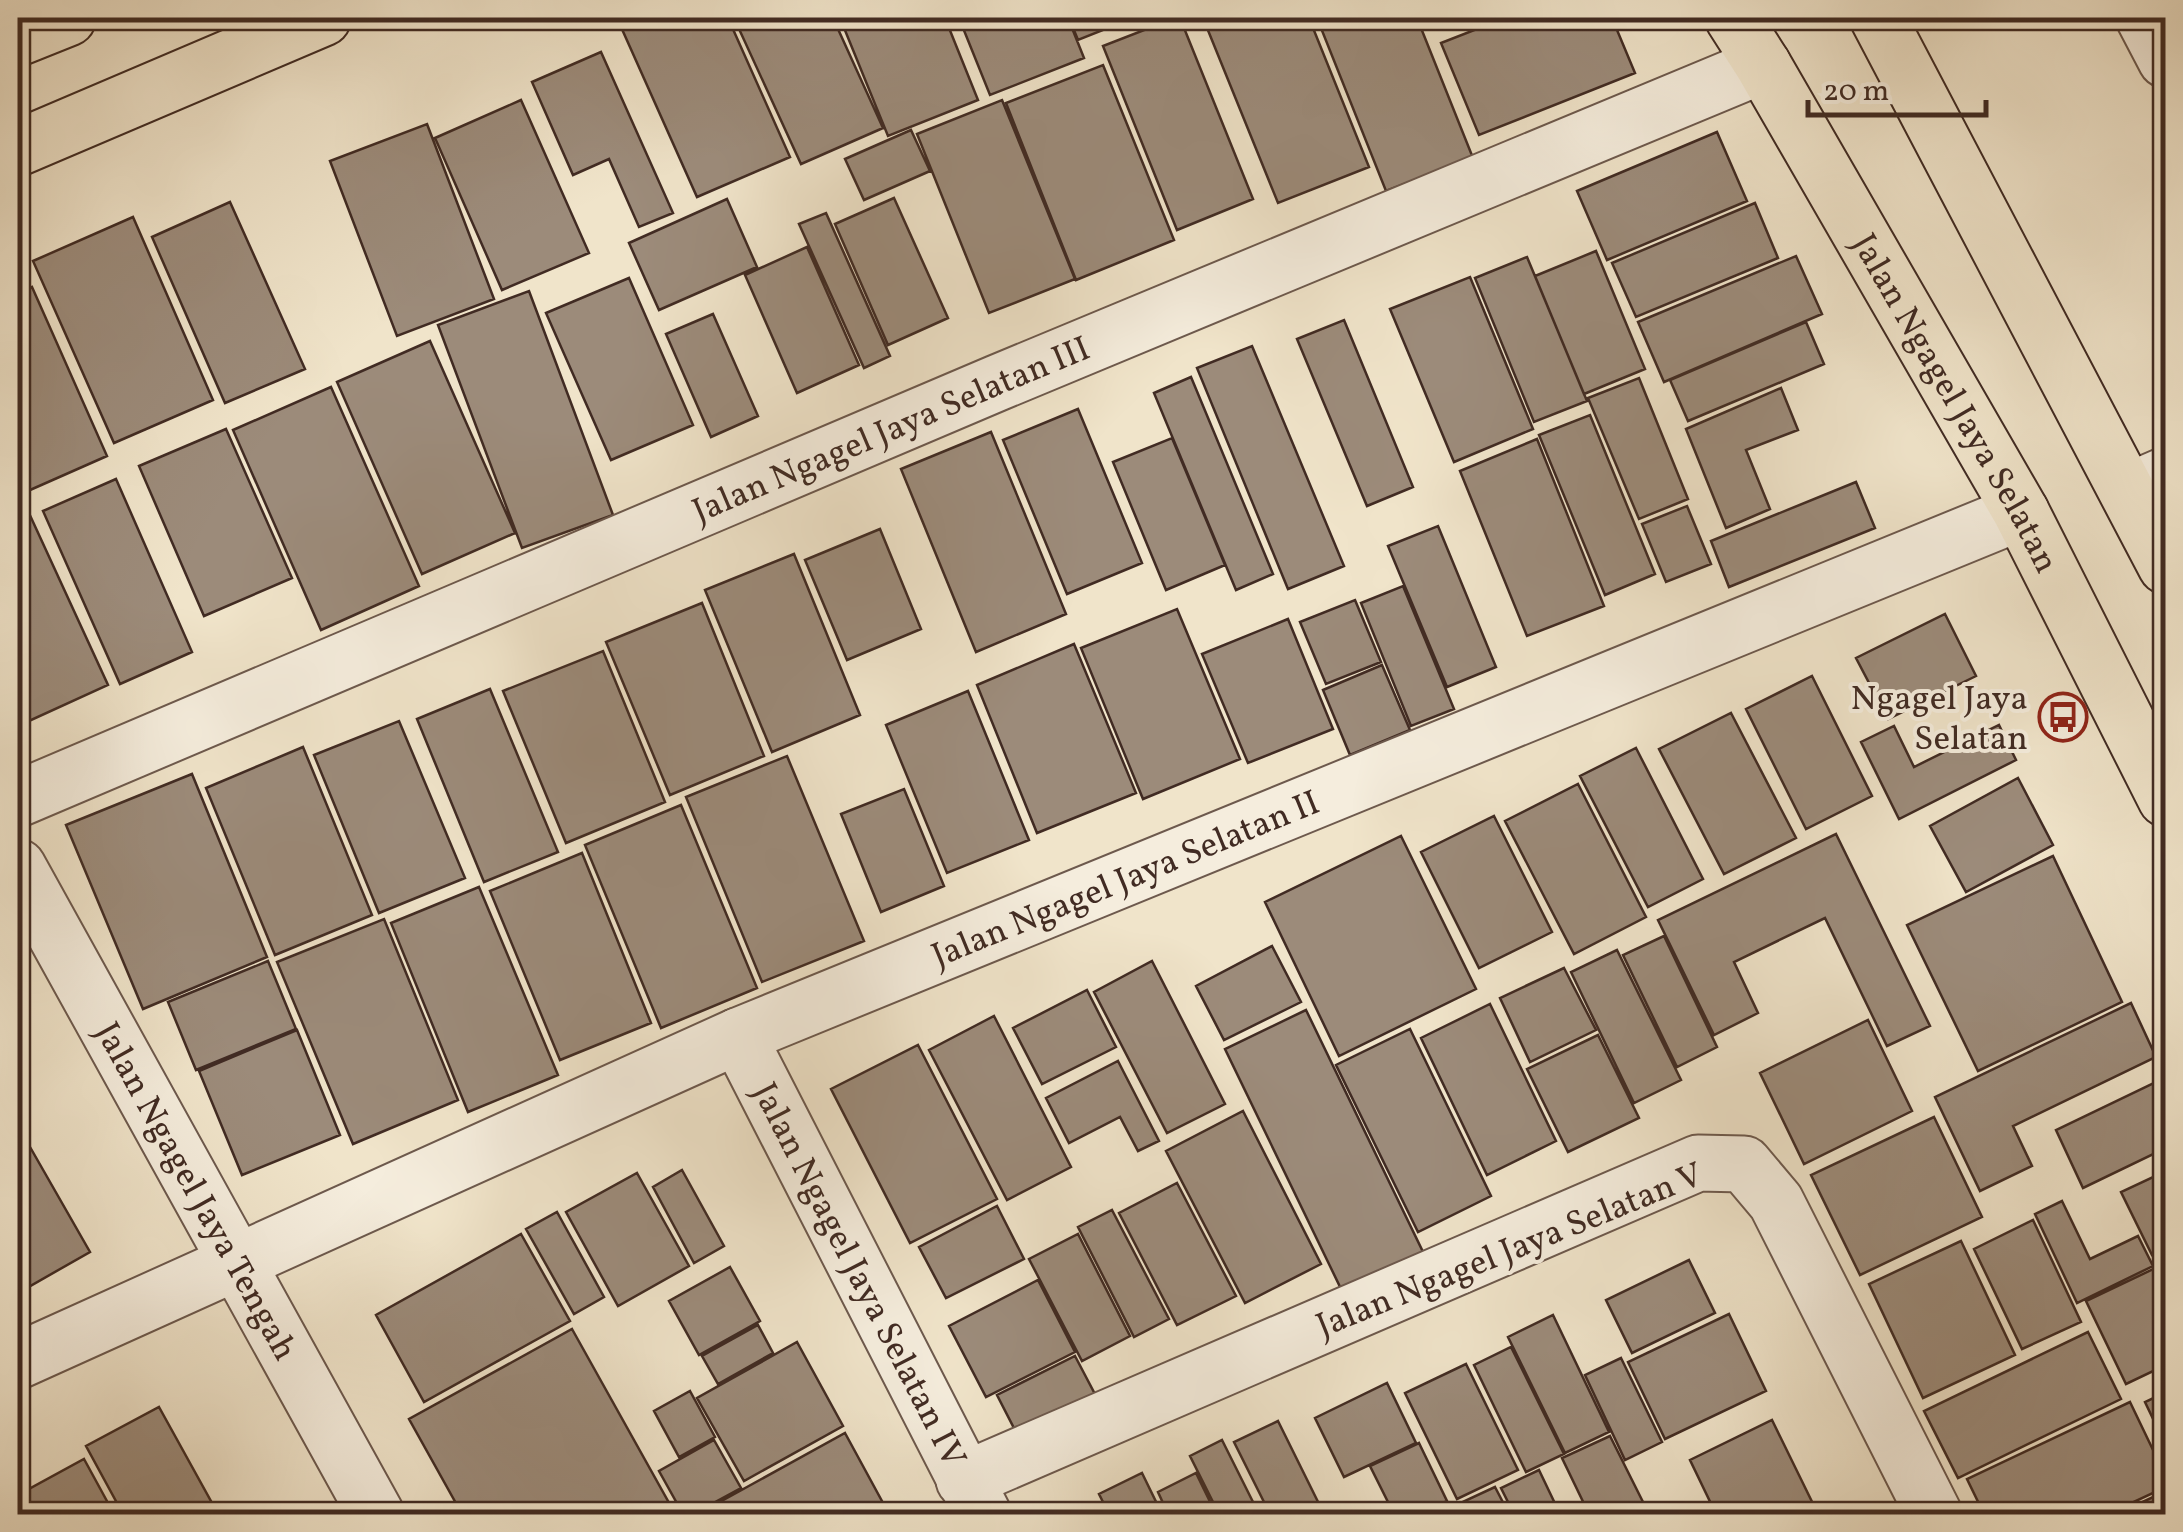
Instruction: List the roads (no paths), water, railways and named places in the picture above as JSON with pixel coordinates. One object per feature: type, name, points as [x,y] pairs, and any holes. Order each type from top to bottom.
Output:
[{"type":"main road","points":[[18,38],[68,18]]},
{"type":"main road","points":[[18,148],[323,18]]},
{"type":"main road","name":"Jalan Ngagel Jaya Selatan","points":[[1732,18],[1763,64],[2021,512],[2166,799]]},
{"type":"main road","points":[[1884,19],[2147,483],[2166,566]]},
{"type":"street","points":[[2144,18],[2166,60]]},
{"type":"street","name":"Jalan Ngagel Jaya Selatan III","points":[[18,799],[997,383],[1763,64]]},
{"type":"street","name":"Jalan Ngagel Jaya Selatan II","points":[[18,1362],[236,1260],[738,1036],[2021,512]]},
{"type":"street","name":"Jalan Ngagel Jaya Tengah","points":[[18,867],[376,1514]]},
{"type":"street","name":"Jalan Ngagel Jaya Selatan IV","points":[[738,1036],[974,1497]]},
{"type":"street","name":"Jalan Ngagel Jaya Selatan V","points":[[974,1497],[1698,1163],[1744,1164],[1776,1202],[1934,1514]]},
{"type":"place","name":"Ngagel Jaya Selatan","points":[[2063,717]]}]
